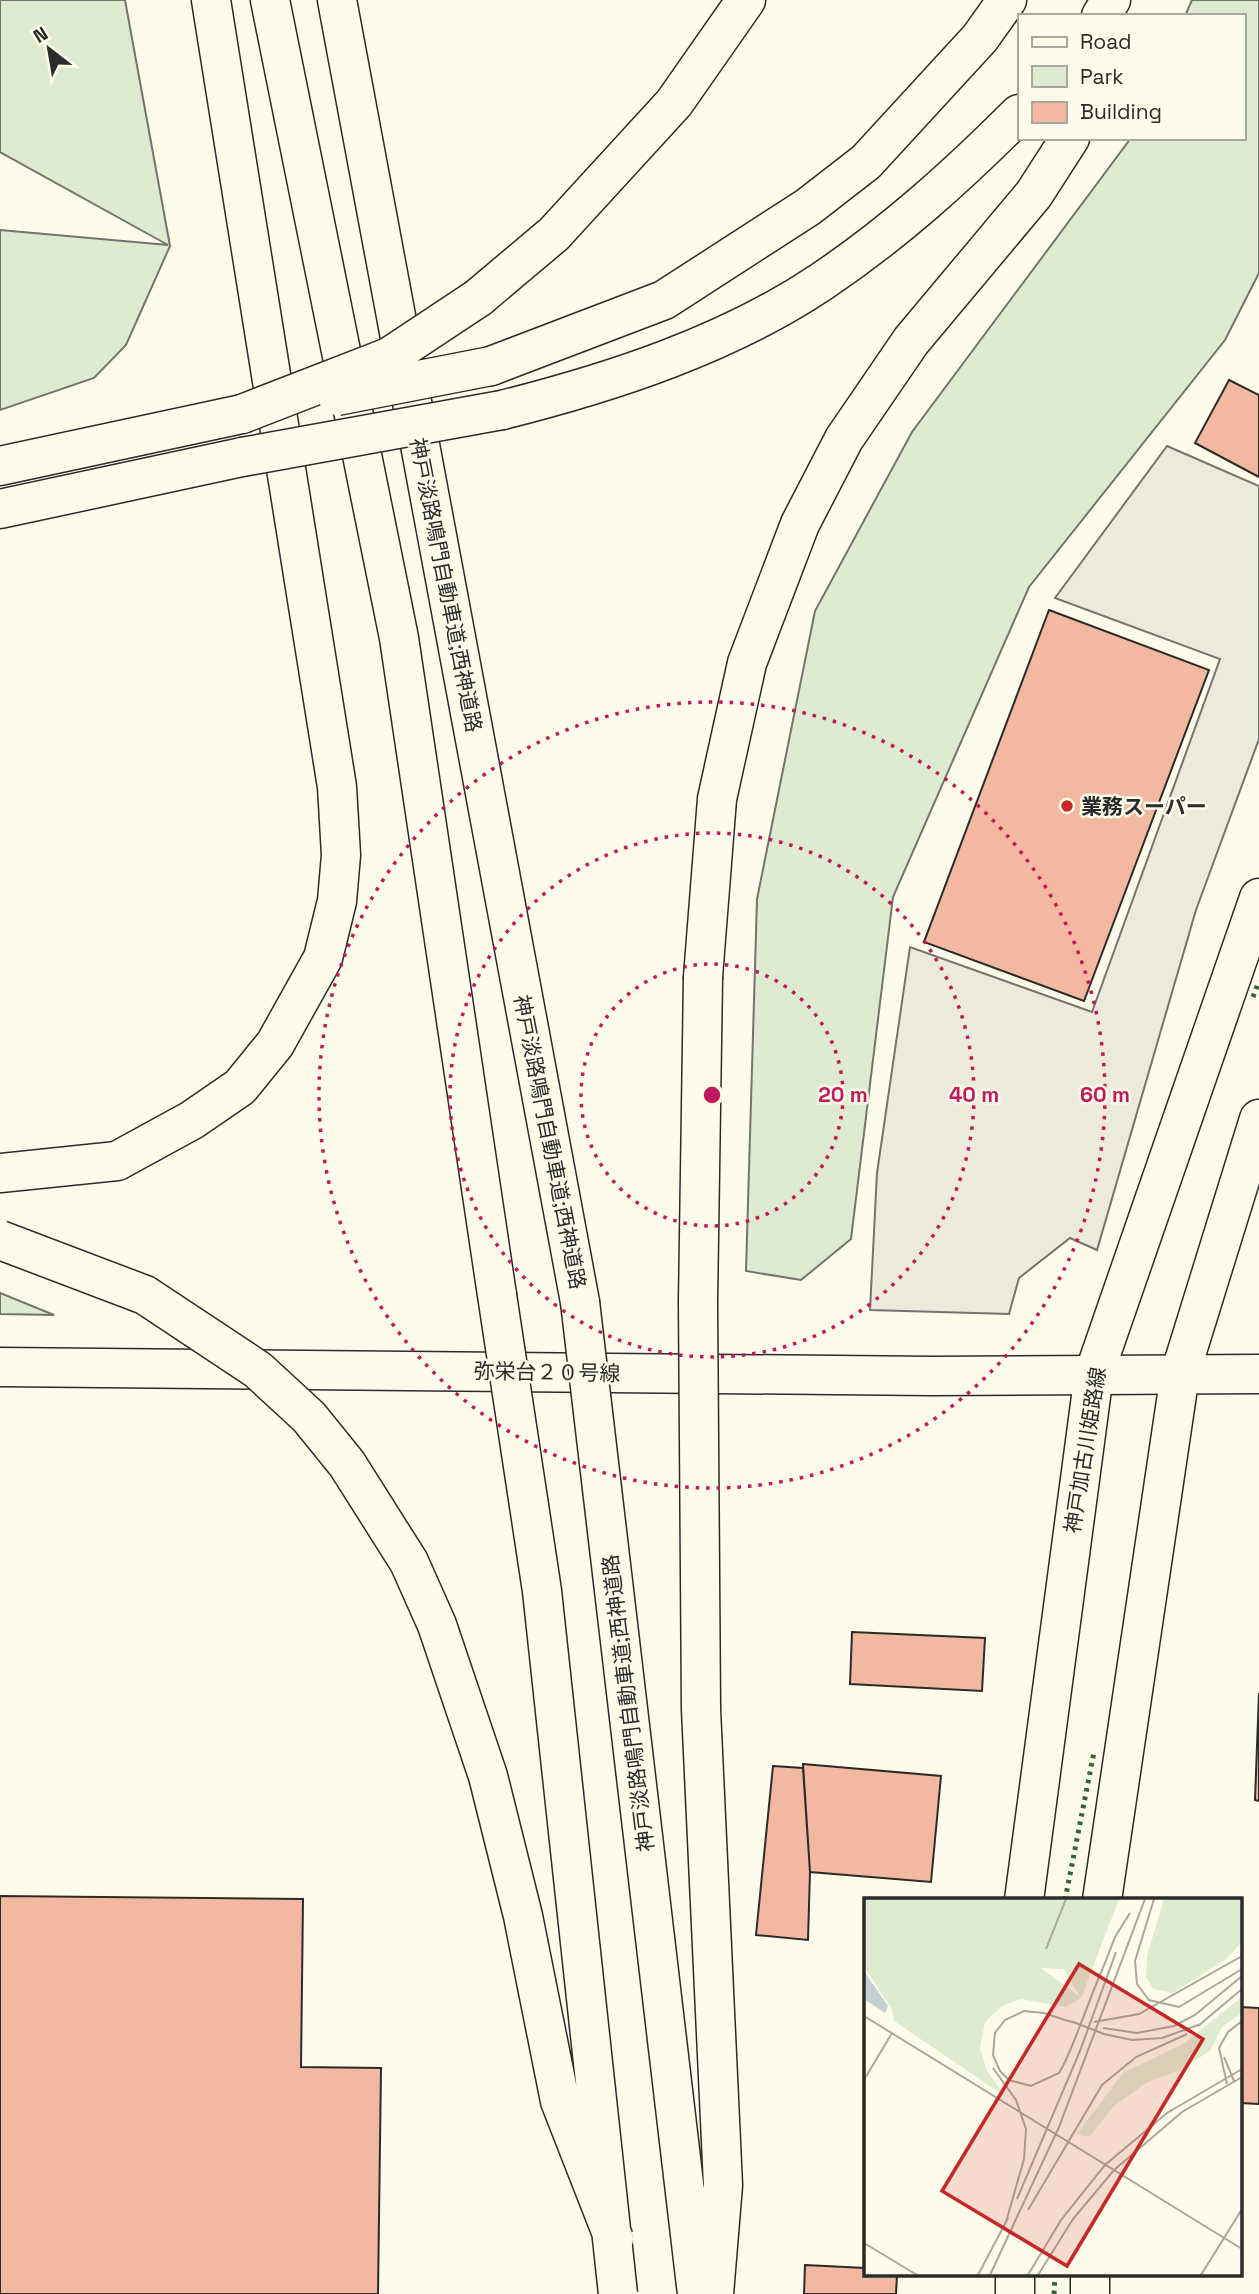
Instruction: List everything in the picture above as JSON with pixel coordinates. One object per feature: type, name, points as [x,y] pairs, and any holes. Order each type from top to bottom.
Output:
[{"type":"main road","points":[[0,1172],[117,1161],[192,1120],[240,1087],[275,1044],[309,987],[323,958],[337,901],[341,855],[337,787],[211,0]]},
{"type":"main road","points":[[270,0],[399,638],[542,1591],[618,2294]]},
{"type":"main road","name":"神戸淡路鳴門自動車道;西神道路","points":[[337,0],[580,1302],[696,2294]]},
{"type":"main road","points":[[243,414],[389,357],[478,298],[554,233],[674,103],[746,0]]},
{"type":"main road","points":[[0,466],[243,414],[491,366],[664,300],[808,207],[866,162],[979,38],[1007,0]]},
{"type":"main road","points":[[0,509],[242,457],[502,410],[587,388],[678,355],[819,284],[895,229],[950,184],[1018,115]]},
{"type":"main road","points":[[714,2294],[723,2185],[701,1709],[702,1521],[698,1328],[703,977],[717,799],[747,663],[800,524],[844,439],[911,341],[1034,194],[1069,140]]},
{"type":"main road","name":"神戸加古川姫路線","points":[[1024,1898],[1094,1374],[1259,898]]},
{"type":"main road","points":[[1102,1898],[1180,1374],[1259,1119]]},
{"type":"main road","points":[[0,1240],[145,1295],[258,1370],[309,1417],[347,1464],[409,1562],[437,1625],[488,1776],[523,1916],[560,2101],[614,2239]]},
{"type":"main road","name":"弥栄台２０号線","points":[[0,1367],[904,1376],[1259,1374]]},
{"type":"main road","points":[[1015,2276],[1015,2294]]},
{"type":"main road","points":[[1090,2276],[1090,2294]]},
{"type":"green space","points":[[0,0],[125,0],[170,246],[126,345],[94,378],[0,410],[0,230],[168,245],[0,152]]},
{"type":"green space","points":[[1192,0],[1259,0],[1259,273],[1225,340],[1029,587],[893,897],[851,1239],[801,1280],[746,1271],[757,899],[815,611],[912,432],[1130,140],[1245,140],[1245,14],[1186,14]]},
{"type":"green space","points":[[0,1293],[54,1315],[0,1314]]},
{"type":"shaded area","points":[[1167,446],[1259,486],[1259,739],[1196,910],[1097,1250],[1070,1238],[1019,1278],[1009,1314],[870,1310],[877,1173],[910,947],[1092,1012],[1220,659],[1055,598]]},
{"type":"building","points":[[1229,380],[1259,395],[1259,477],[1195,443]]},
{"type":"building","name":"業務スーパー","points":[[1049,610],[1209,670],[1084,1001],[924,942]]},
{"type":"building","points":[[852,1632],[985,1638],[982,1691],[850,1684]]},
{"type":"building","points":[[1259,1693],[1259,1801],[1255,1800]]},
{"type":"building","points":[[803,1764],[941,1776],[931,1882],[810,1872]]},
{"type":"building","points":[[773,1766],[803,1768],[810,1872],[808,1940],[756,1935]]},
{"type":"building","points":[[0,1896],[303,1899],[301,2067],[381,2068],[378,2294],[0,2294]]},
{"type":"building","points":[[1242,2007],[1259,2008],[1259,2104],[1242,2103]]},
{"type":"building","points":[[805,2265],[864,2268],[864,2276],[897,2276],[896,2294],[804,2294]]},
{"type":"hedge","points":[[1253,997],[1259,981]]},
{"type":"hedge","points":[[1065,1898],[1094,1752]]},
{"type":"hedge","points":[[1054,2294],[1055,2276]]},
{"type":"place","name":"業務スーパー","points":[[1067,806]]}]
